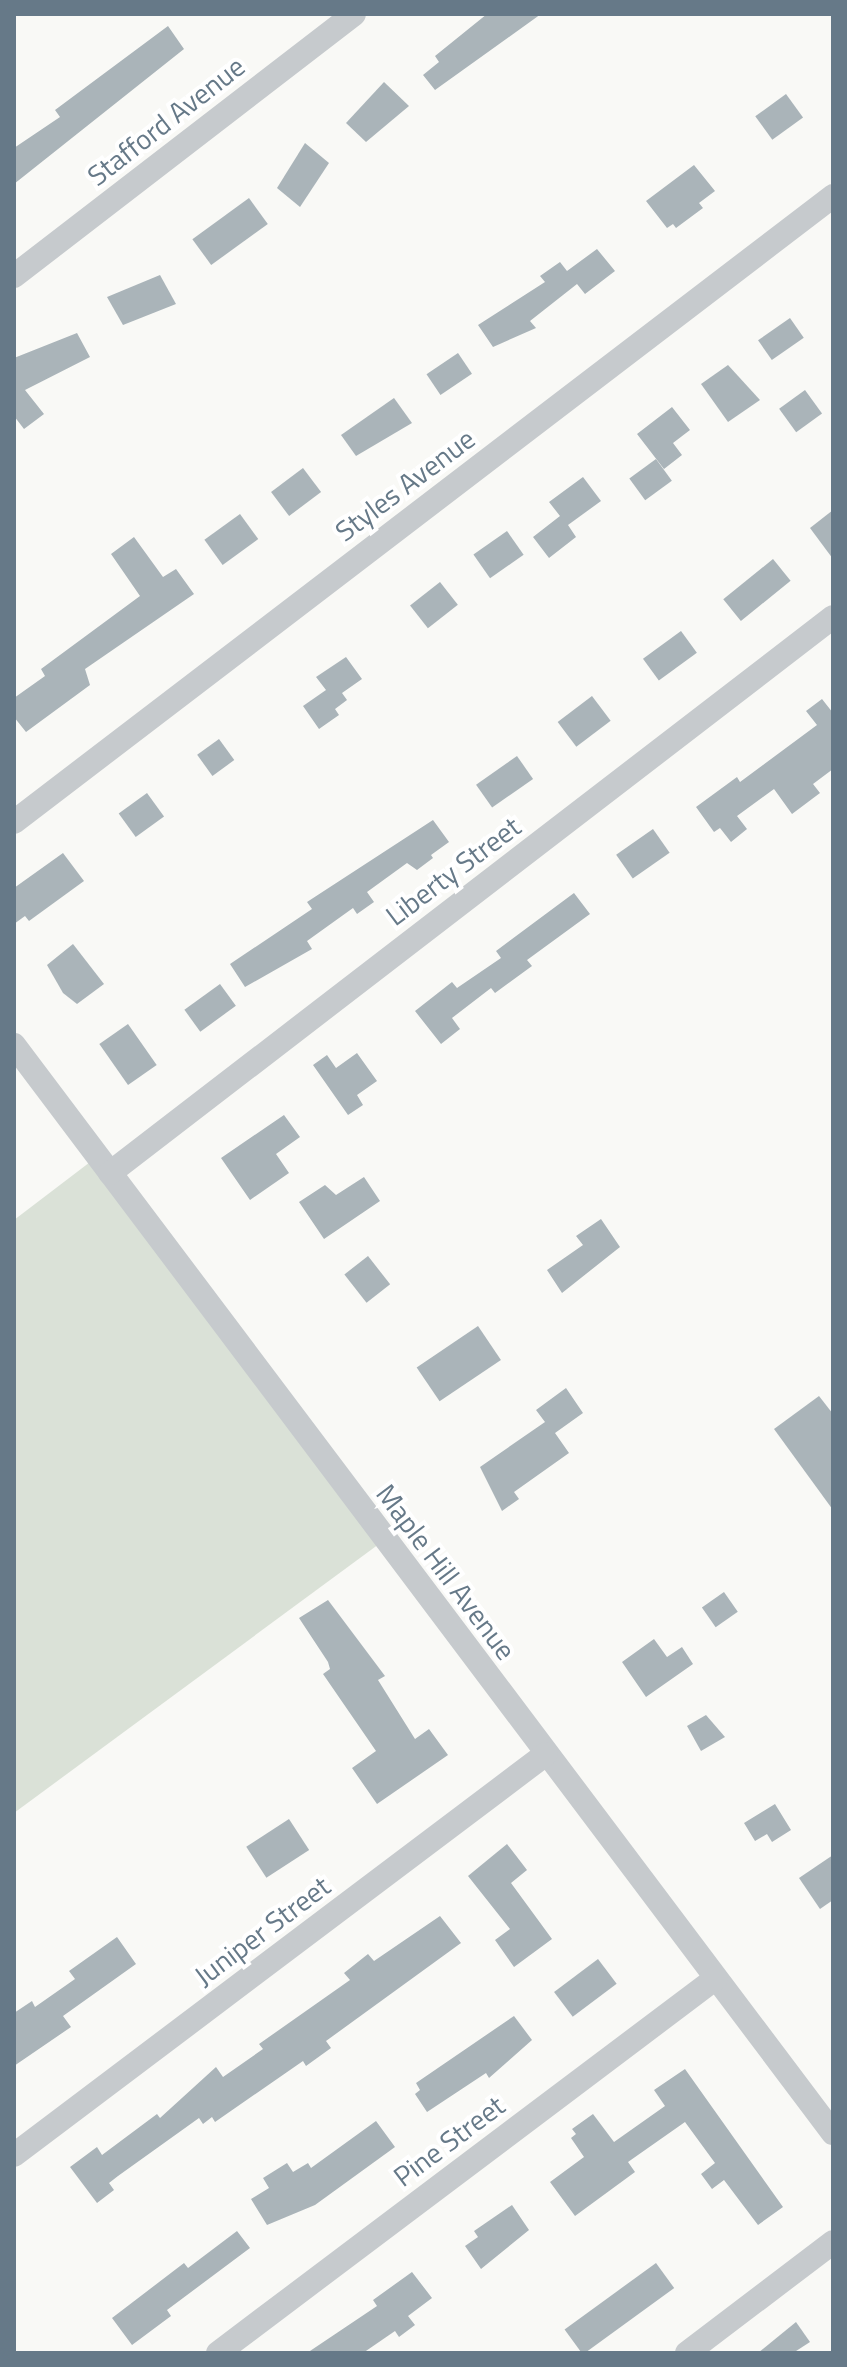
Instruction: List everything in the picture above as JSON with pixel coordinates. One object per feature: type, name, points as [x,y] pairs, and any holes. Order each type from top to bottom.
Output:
[{"type":"street","name":"Stafford Avenue","points":[[14,276],[354,14]]},
{"type":"street","name":"Styles Avenue","points":[[14,822],[833,196]]},
{"type":"street","name":"Liberty Street","points":[[110,1173],[833,617]]},
{"type":"street","name":"Maple Hill Avenue","points":[[14,1045],[833,2133]]},
{"type":"street","name":"Juniper Street","points":[[14,2155],[546,1754]]},
{"type":"street","name":"Pine Street","points":[[218,2353],[716,1978]]},
{"type":"street","points":[[687,2353],[833,2242]]},
{"type":"shaded area","points":[[98,1156],[379,1544],[14,1813],[14,1220]]},
{"type":"building","points":[[487,14],[541,14],[435,90],[423,75],[439,62],[435,56]]},
{"type":"building","points":[[168,26],[184,49],[14,184],[14,148],[60,117],[55,110]]},
{"type":"building","points":[[384,82],[409,106],[366,142],[346,123]]},
{"type":"building","points":[[786,94],[803,117],[772,140],[755,116]]},
{"type":"building","points":[[305,143],[329,163],[300,207],[277,188]]},
{"type":"building","points":[[694,165],[715,191],[699,203],[703,208],[676,228],[673,224],[667,228],[646,201]]},
{"type":"building","points":[[249,198],[268,224],[211,265],[192,239]]},
{"type":"building","points":[[597,249],[615,271],[585,294],[577,284],[530,321],[536,328],[493,347],[478,325],[545,282],[540,276],[560,262],[567,271]]},
{"type":"building","points":[[160,275],[176,304],[123,325],[107,297]]},
{"type":"building","points":[[790,318],[804,338],[772,360],[758,340]]},
{"type":"building","points":[[77,333],[90,357],[25,390],[44,414],[24,429],[14,416],[14,358]]},
{"type":"building","points":[[458,353],[472,374],[440,395],[426,374]]},
{"type":"building","points":[[728,365],[760,400],[728,422],[701,384]]},
{"type":"building","points":[[805,390],[822,413],[796,432],[779,409]]},
{"type":"building","points":[[394,398],[412,423],[356,456],[341,435]]},
{"type":"building","points":[[672,407],[690,430],[673,443],[682,455],[664,469],[637,434]]},
{"type":"building","points":[[656,459],[672,481],[645,500],[629,478]]},
{"type":"building","points":[[303,468],[321,492],[289,516],[271,492]]},
{"type":"building","points":[[583,477],[601,501],[568,525],[576,537],[549,558],[533,537],[560,516],[549,502]]},
{"type":"building","points":[[833,510],[833,559],[810,528]]},
{"type":"building","points":[[240,514],[258,539],[223,565],[204,540]]},
{"type":"building","points":[[507,531],[524,555],[490,578],[473,555]]},
{"type":"building","points":[[134,537],[163,577],[176,569],[194,594],[85,669],[90,685],[26,732],[14,717],[14,698],[45,676],[41,669],[140,596],[111,554]]},
{"type":"building","points":[[773,559],[791,581],[741,621],[723,599]]},
{"type":"building","points":[[440,582],[458,605],[428,628],[410,605]]},
{"type":"building","points":[[681,631],[697,653],[659,680],[643,659]]},
{"type":"building","points":[[346,657],[362,679],[342,693],[347,700],[335,709],[339,715],[319,729],[303,706],[326,690],[316,677]]},
{"type":"building","points":[[592,696],[611,721],[576,747],[558,722]]},
{"type":"building","points":[[822,699],[833,713],[833,769],[813,784],[820,793],[792,814],[774,789],[737,816],[747,829],[731,842],[720,828],[714,832],[696,807],[737,777],[740,782],[817,725],[806,711]]},
{"type":"building","points":[[219,739],[234,760],[212,776],[197,755]]},
{"type":"building","points":[[517,756],[533,779],[492,808],[476,785]]},
{"type":"building","points":[[147,793],[164,816],[136,837],[119,814]]},
{"type":"building","points":[[433,820],[449,842],[431,855],[433,858],[417,870],[407,863],[367,892],[374,902],[357,914],[353,908],[307,941],[312,949],[245,987],[230,964],[312,909],[307,902]]},
{"type":"building","points":[[653,829],[670,853],[633,879],[616,855]]},
{"type":"building","points":[[63,853],[84,881],[29,921],[25,916],[14,924],[14,888]]},
{"type":"building","points":[[574,893],[590,914],[527,960],[532,966],[495,993],[491,988],[452,1018],[460,1029],[441,1044],[415,1011],[452,982],[457,988],[501,958],[496,951]]},
{"type":"building","points":[[73,944],[104,984],[77,1004],[63,993],[47,965]]},
{"type":"building","points":[[220,984],[236,1006],[200,1032],[184,1010]]},
{"type":"building","points":[[128,1024],[157,1065],[128,1085],[99,1044]]},
{"type":"building","points":[[357,1053],[377,1081],[357,1095],[363,1105],[348,1115],[313,1065],[327,1055],[336,1068]]},
{"type":"building","points":[[284,1115],[300,1137],[276,1154],[289,1173],[250,1200],[221,1158]]},
{"type":"building","points":[[364,1177],[380,1201],[324,1239],[299,1202],[325,1185],[336,1195]]},
{"type":"building","points":[[601,1219],[620,1247],[562,1293],[547,1270],[583,1245],[576,1236]]},
{"type":"building","points":[[368,1256],[390,1284],[367,1303],[344,1274]]},
{"type":"building","points":[[478,1326],[501,1360],[440,1401],[417,1367]]},
{"type":"building","points":[[566,1388],[583,1413],[555,1433],[569,1453],[514,1492],[519,1499],[502,1511],[480,1467],[545,1422],[536,1410]]},
{"type":"building","points":[[819,1396],[833,1414],[833,1510],[774,1429]]},
{"type":"building","points":[[724,1592],[738,1612],[716,1627],[702,1607]]},
{"type":"building","points":[[328,1600],[385,1676],[378,1680],[415,1739],[429,1729],[448,1755],[377,1804],[352,1768],[376,1751],[323,1674],[330,1669],[328,1662],[299,1618]]},
{"type":"building","points":[[654,1639],[667,1657],[682,1647],[693,1664],[646,1697],[622,1662]]},
{"type":"building","points":[[706,1715],[725,1737],[701,1751],[687,1726]]},
{"type":"building","points":[[775,1804],[791,1830],[772,1842],[767,1834],[755,1841],[744,1823]]},
{"type":"building","points":[[289,1819],[309,1850],[266,1878],[246,1847]]},
{"type":"building","points":[[507,1844],[527,1870],[511,1883],[552,1939],[514,1967],[495,1940],[510,1929],[468,1876]]},
{"type":"building","points":[[833,1855],[833,1900],[820,1909],[799,1878]]},
{"type":"building","points":[[440,1916],[461,1943],[326,2041],[331,2048],[306,2066],[303,2061],[215,2122],[212,2117],[203,2124],[199,2118],[109,2183],[114,2190],[97,2203],[70,2167],[97,2147],[102,2155],[157,2114],[160,2118],[216,2067],[223,2077],[263,2049],[259,2044],[350,1980],[344,1973],[368,1954],[374,1961]]},
{"type":"building","points":[[117,1937],[136,1964],[63,2016],[71,2027],[14,2066],[14,2013],[32,2001],[35,2007],[75,1979],[69,1971]]},
{"type":"building","points":[[598,1959],[617,1984],[573,2017],[554,1992]]},
{"type":"building","points":[[514,2016],[532,2040],[489,2078],[486,2073],[427,2112],[415,2094],[420,2090],[416,2083]]},
{"type":"building","points":[[685,2069],[783,2207],[758,2225],[724,2180],[712,2189],[701,2174],[715,2163],[685,2122],[628,2162],[635,2172],[575,2216],[550,2182],[584,2157],[571,2138],[576,2134],[572,2129],[593,2114],[614,2142],[665,2106],[654,2090]]},
{"type":"building","points":[[376,2121],[395,2147],[315,2205],[267,2225],[251,2199],[269,2188],[263,2178],[287,2163],[293,2172],[308,2163],[311,2168]]},
{"type":"building","points":[[512,2205],[529,2230],[481,2269],[465,2246],[478,2237],[474,2231]]},
{"type":"building","points":[[237,2231],[250,2248],[167,2310],[171,2316],[132,2345],[112,2318],[184,2263],[188,2268]]},
{"type":"building","points":[[656,2263],[674,2288],[585,2353],[565,2329]]},
{"type":"building","points":[[412,2272],[432,2298],[408,2316],[415,2325],[399,2337],[395,2331],[363,2353],[307,2353],[377,2306],[373,2300]]},
{"type":"building","points":[[796,2322],[810,2342],[793,2353],[758,2353]]}]
